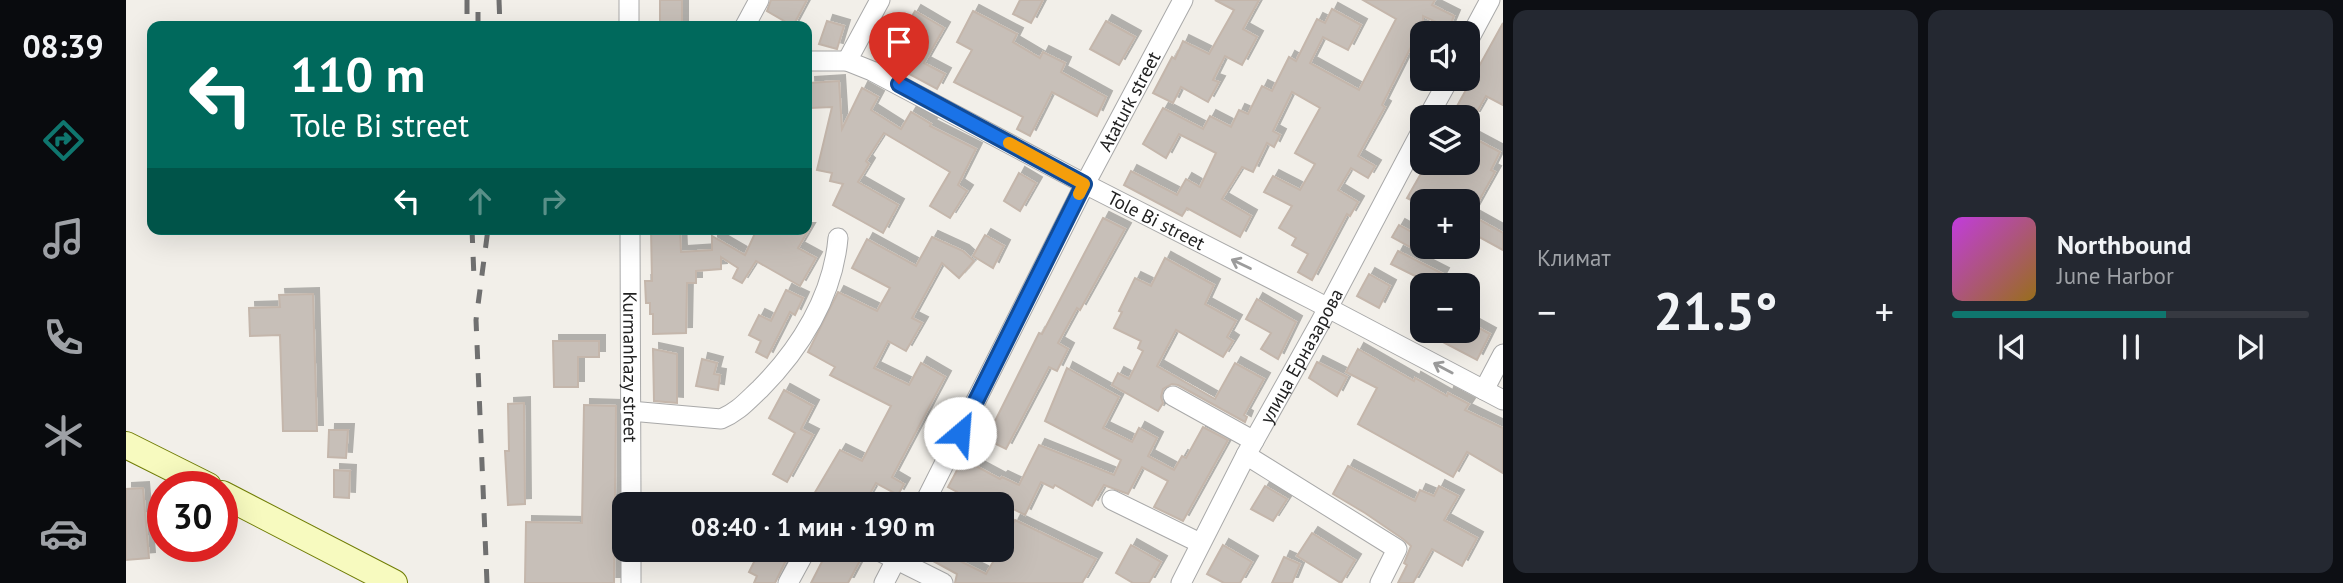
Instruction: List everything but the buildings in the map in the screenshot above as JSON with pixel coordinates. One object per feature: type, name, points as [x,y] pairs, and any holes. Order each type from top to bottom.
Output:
[{"type":"street","points":[[629,0],[629,21]]},
{"type":"street","points":[[748,21],[759,0]]},
{"type":"street","points":[[847,61],[880,0]]},
{"type":"street","name":"Ataturk street","points":[[930,492],[1084,184],[1183,0]]},
{"type":"street","points":[[1479,21],[1490,0]]},
{"type":"street","name":"Tole Bi street","points":[[812,61],[847,61],[899,84],[1084,184],[1503,400]]},
{"type":"street","name":"улица Ерназарова","points":[[1181,583],[1250,448],[1410,153]]},
{"type":"street","name":"Kurmanhazy street","points":[[630,235],[631,492]]},
{"type":"street","points":[[630,411],[722,419],[735,413],[778,371],[800,341],[830,280],[838,238]]},
{"type":"street","points":[[1484,390],[1503,354]]},
{"type":"street","points":[[1173,396],[1397,549],[1380,583]]},
{"type":"street","points":[[126,445],[178,471]]},
{"type":"street","points":[[1112,500],[1200,543]]},
{"type":"street","points":[[238,502],[394,583]]},
{"type":"street","points":[[631,562],[631,583]]},
{"type":"street","points":[[788,583],[799,562]]},
{"type":"street","points":[[884,583],[895,562]]},
{"type":"street","points":[[911,562],[943,583]]},
{"type":"railway","points":[[467,0],[467,21]]},
{"type":"railway","points":[[478,0],[478,21]]},
{"type":"railway","points":[[499,0],[500,21]]},
{"type":"railway","points":[[472,235],[474,278]]},
{"type":"railway","points":[[487,235],[476,320],[487,583]]},
{"type":"slow traffic","points":[[1009,143],[1084,184],[1079,194]]},
{"type":"route","points":[[899,84],[1084,184],[960,433]]}]
